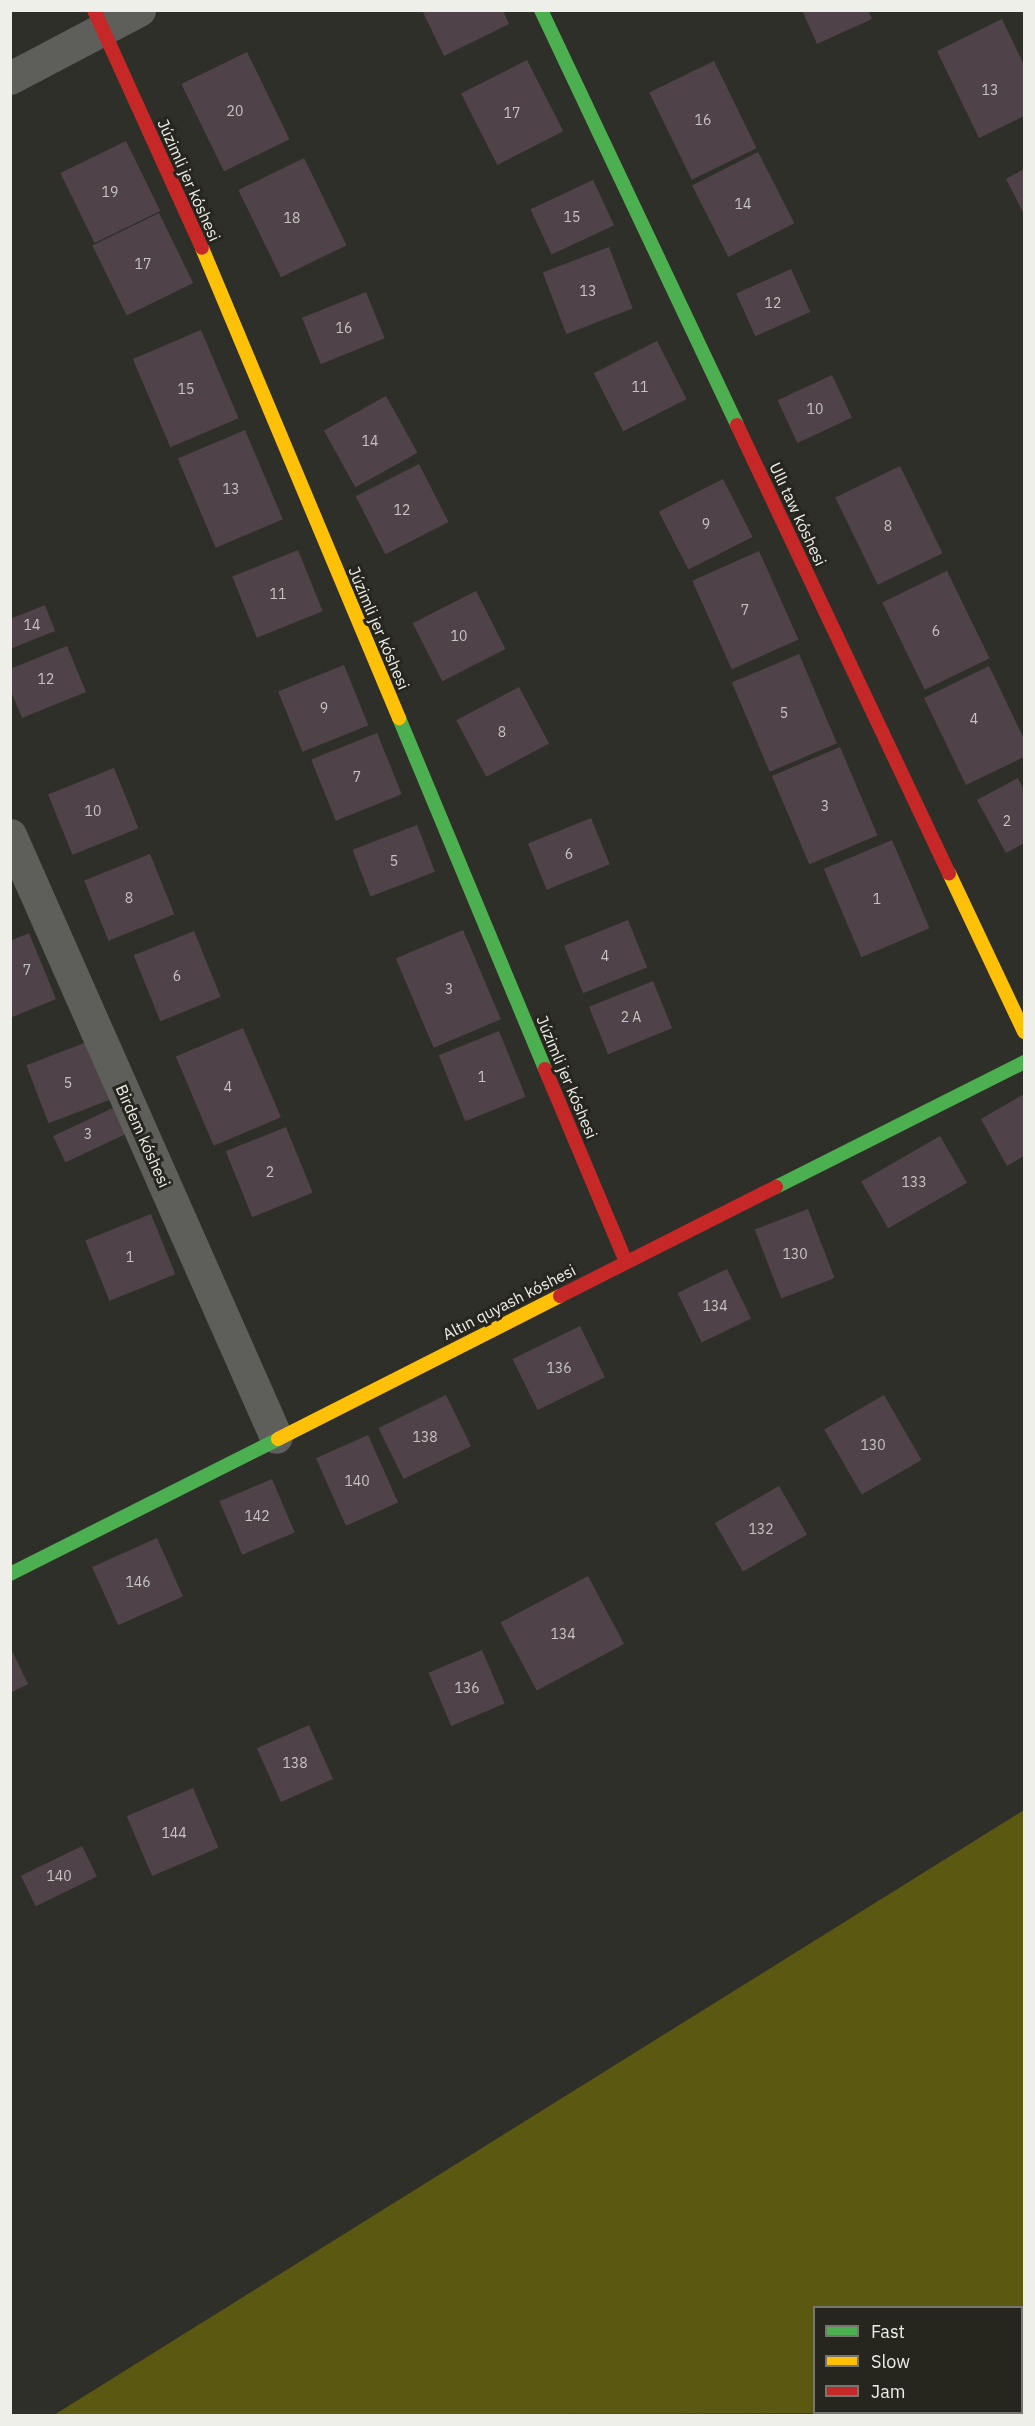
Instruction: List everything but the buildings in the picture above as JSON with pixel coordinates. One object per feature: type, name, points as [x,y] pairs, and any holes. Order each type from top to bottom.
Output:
[{"type":"street","points":[[10,78],[99,20],[139,10]]},
{"type":"street","name":"Ullı taw kóshesi","points":[[541,10],[1024,1032]]},
{"type":"street","name":"Júzimli jer kóshesi","points":[[99,20],[204,253],[626,1262]]},
{"type":"street","name":"Birdem kóshesi","points":[[10,835],[276,1437]]},
{"type":"street","name":"Altın quyash kóshesi","points":[[10,1574],[276,1437],[1024,1062]]},
{"type":"shaded area","points":[[1024,1810],[1023,2407],[1023,2306],[813,2306],[813,2413],[54,2415]]},
{"type":"traffic: fast","points":[[541,10],[737,425]]},
{"type":"traffic: fast","points":[[399,718],[545,1069]]},
{"type":"traffic: fast","points":[[776,1187],[1024,1062]]},
{"type":"traffic: fast","points":[[10,1574],[278,1439]]},
{"type":"traffic: slow","points":[[202,248],[399,718]]},
{"type":"traffic: slow","points":[[949,873],[1024,1032]]},
{"type":"traffic: slow","points":[[278,1439],[560,1296]]},
{"type":"traffic: jam","points":[[94,10],[202,248]]},
{"type":"traffic: jam","points":[[737,425],[949,873]]},
{"type":"traffic: jam","points":[[545,1069],[626,1262]]},
{"type":"traffic: jam","points":[[560,1296],[776,1187]]}]
